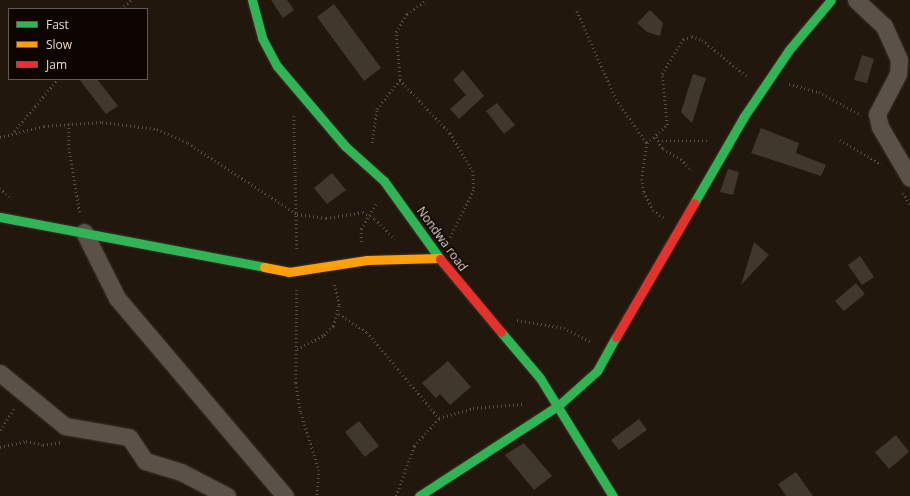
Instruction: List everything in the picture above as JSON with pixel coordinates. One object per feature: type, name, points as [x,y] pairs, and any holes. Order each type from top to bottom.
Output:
[{"type":"street","name":"Nondwa road","points":[[252,0],[268,52],[301,96],[345,146],[384,181],[439,258],[559,405],[613,496]]},
{"type":"street","points":[[419,496],[549,412],[584,386],[609,354],[726,145],[766,81],[831,0]]},
{"type":"street","points":[[856,0],[884,26],[899,60],[898,74],[878,107],[880,127],[905,182]]},
{"type":"street","points":[[0,217],[297,272],[367,260],[439,258]]},
{"type":"street","points":[[84,232],[116,298],[285,496]]},
{"type":"street","points":[[0,373],[65,426],[86,433],[129,438],[145,461],[181,472],[227,496]]},
{"type":"path","points":[[122,8],[131,0]]},
{"type":"path","points":[[426,0],[408,14],[396,32],[400,80],[450,133],[474,171],[474,190],[467,209],[439,258]]},
{"type":"path","points":[[577,11],[616,99],[647,143],[642,180],[647,201],[654,210],[680,228]]},
{"type":"path","points":[[647,143],[656,137],[669,120],[662,93],[662,74],[676,47],[687,37],[708,44],[746,77],[818,92],[880,127]]},
{"type":"path","points":[[14,131],[57,80]]},
{"type":"path","points":[[373,151],[372,127],[377,109],[400,80]]},
{"type":"path","points":[[301,96],[294,121],[297,214],[297,349],[301,413],[320,470],[317,496]]},
{"type":"path","points":[[0,137],[14,131],[69,124],[131,123],[157,129],[188,143],[297,214],[326,218],[363,212],[399,241]]},
{"type":"path","points":[[69,124],[72,172],[84,232]]},
{"type":"path","points":[[656,137],[658,141],[687,168],[707,179]]},
{"type":"path","points":[[658,141],[700,140],[726,145]]},
{"type":"path","points":[[840,140],[884,166]]},
{"type":"path","points":[[905,182],[910,204]]},
{"type":"path","points":[[297,349],[324,335],[339,314],[333,266]]},
{"type":"path","points":[[339,314],[367,332],[439,418]]},
{"type":"path","points":[[511,319],[577,333],[609,354]]},
{"type":"path","points":[[0,430],[25,393]]},
{"type":"path","points":[[396,496],[414,446],[439,418],[504,404],[523,404],[549,412]]},
{"type":"path","points":[[0,447],[26,441],[53,445],[86,433]]},
{"type":"building","points":[[271,0],[287,0],[294,10],[283,18]]},
{"type":"building","points":[[334,4],[381,68],[364,81],[317,17]]},
{"type":"building","points":[[650,10],[663,23],[660,36],[647,32],[637,23]]},
{"type":"building","points":[[862,55],[874,59],[867,83],[854,80]]},
{"type":"building","points":[[463,70],[484,96],[459,119],[450,109],[466,95],[453,80]]},
{"type":"building","points":[[693,74],[706,78],[692,123],[681,112]]},
{"type":"building","points":[[80,80],[98,80],[118,106],[106,114]]},
{"type":"building","points":[[497,103],[515,125],[504,134],[486,111]]},
{"type":"building","points":[[761,128],[799,143],[796,153],[826,165],[821,176],[751,153]]},
{"type":"building","points":[[728,169],[739,172],[733,195],[720,192]]},
{"type":"building","points":[[332,173],[346,190],[327,204],[314,188]]},
{"type":"building","points":[[754,242],[769,255],[741,285]]},
{"type":"building","points":[[860,256],[874,277],[862,285],[848,265]]},
{"type":"building","points":[[856,283],[865,294],[844,311],[835,301]]},
{"type":"building","points":[[448,361],[471,387],[450,405],[440,394],[436,398],[422,383]]},
{"type":"building","points":[[639,419],[647,430],[619,450],[611,440]]},
{"type":"building","points":[[359,421],[379,446],[365,457],[345,432]]},
{"type":"building","points":[[896,435],[909,452],[889,469],[875,452]]},
{"type":"building","points":[[524,443],[552,476],[534,490],[505,455]]},
{"type":"building","points":[[796,472],[813,496],[786,496],[778,484]]},
{"type":"traffic: fast","points":[[252,0],[262,38],[277,66],[345,146],[384,181],[440,259]]},
{"type":"traffic: fast","points":[[694,203],[743,118],[789,50],[831,0]]},
{"type":"traffic: fast","points":[[0,217],[264,267]]},
{"type":"traffic: fast","points":[[501,332],[540,378],[613,496]]},
{"type":"traffic: fast","points":[[419,496],[559,405],[597,371],[616,337]]},
{"type":"traffic: slow","points":[[264,267],[289,272],[367,260],[439,258]]},
{"type":"traffic: jam","points":[[616,337],[694,203]]},
{"type":"traffic: jam","points":[[440,259],[501,332]]}]
